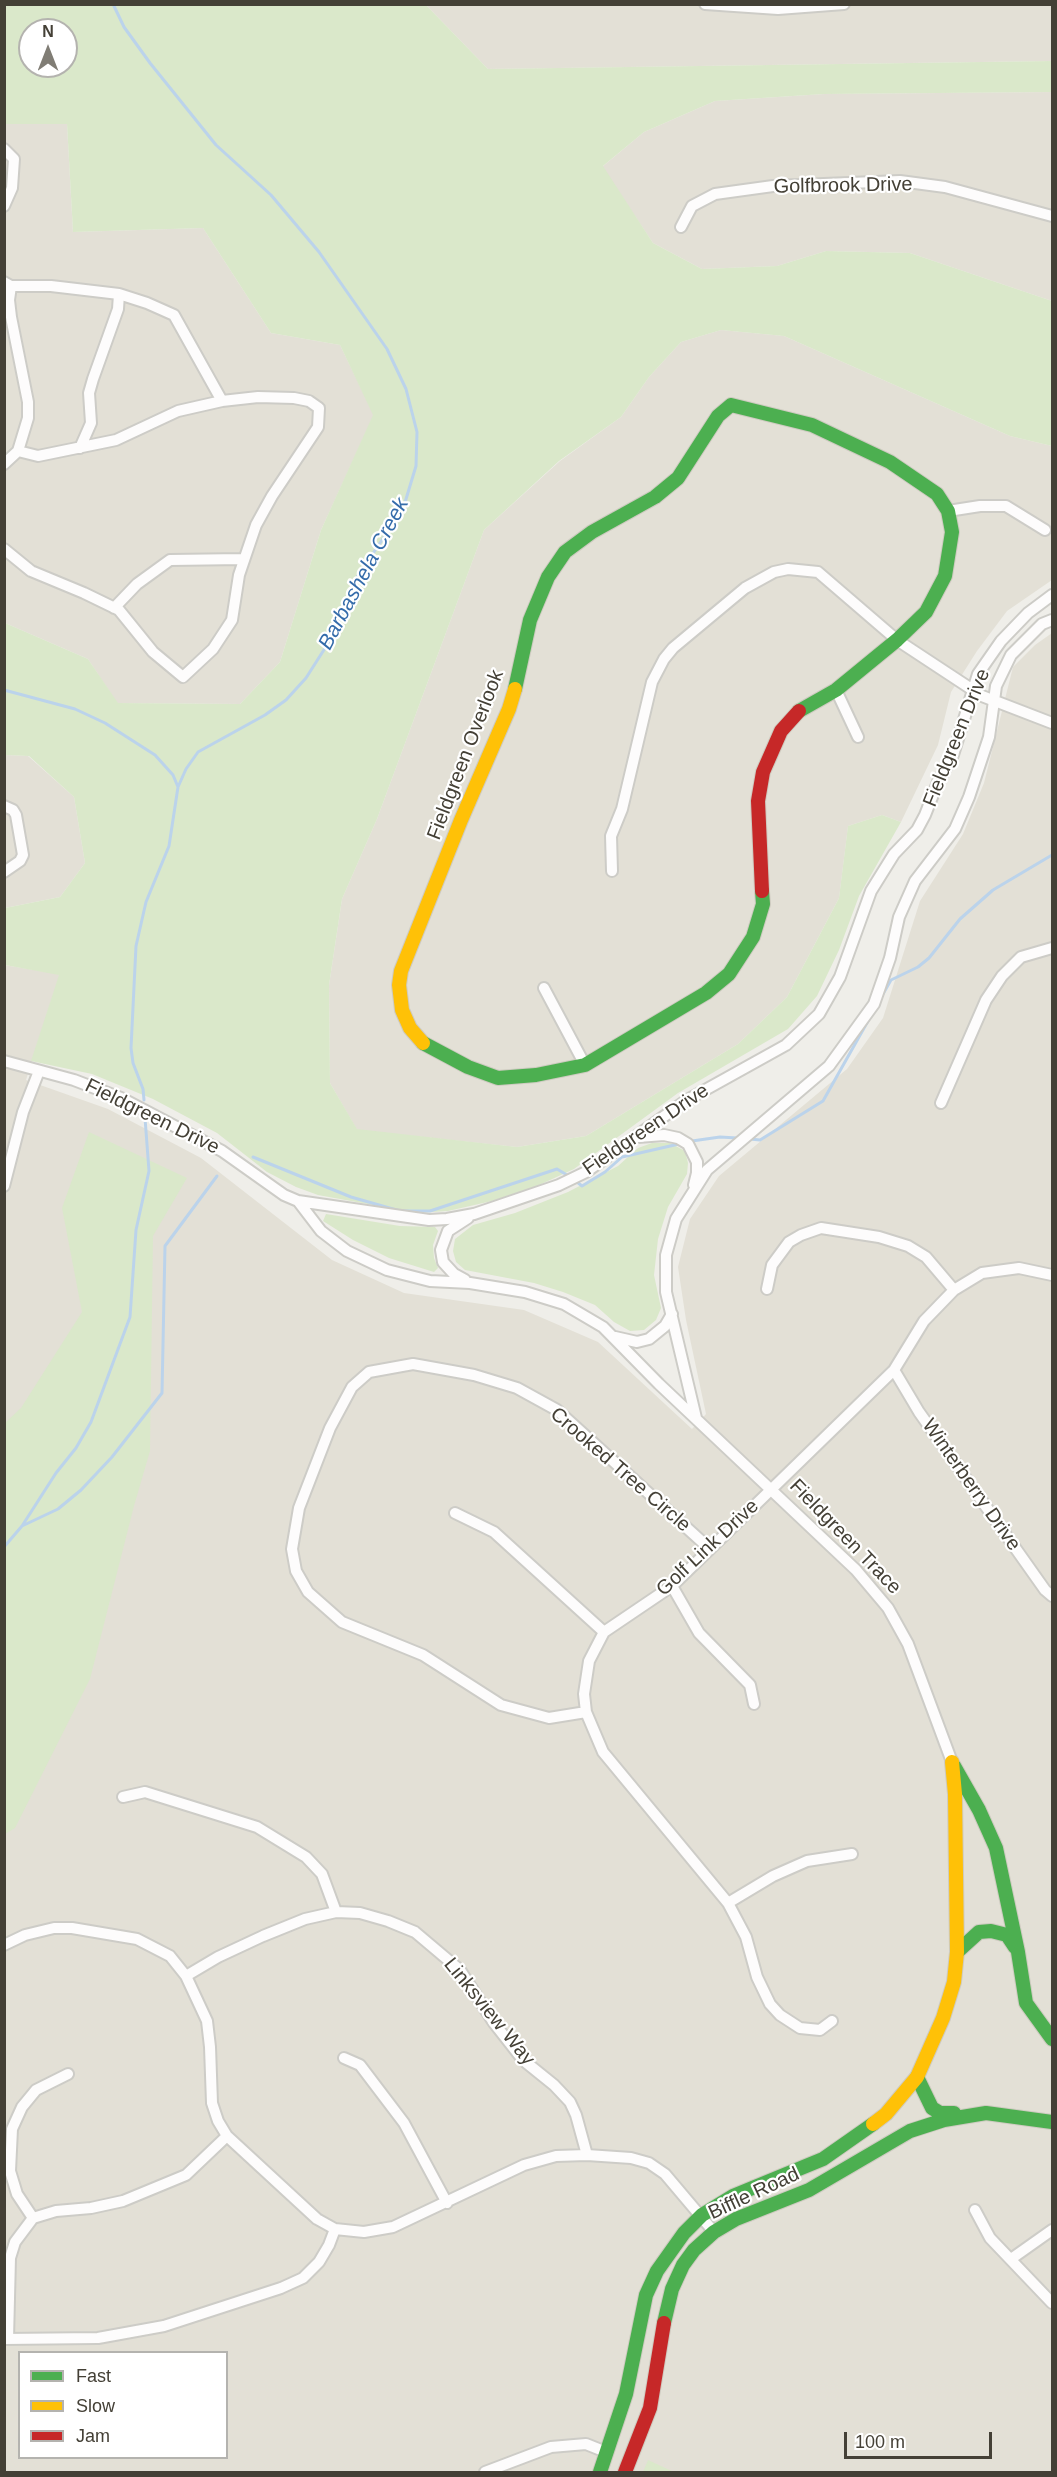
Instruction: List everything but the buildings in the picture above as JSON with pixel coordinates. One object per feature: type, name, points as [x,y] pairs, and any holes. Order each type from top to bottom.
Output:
[{"type":"street","points":[[705,4],[777,7],[844,4]]},
{"type":"street","points":[[4,149],[14,159],[12,188],[4,206]]},
{"type":"street","name":"Golfbrook Drive","points":[[681,227],[692,206],[716,194],[773,186],[900,180],[945,187],[1053,216]]},
{"type":"street","points":[[4,464],[18,451],[28,418],[28,402],[8,284],[51,286],[119,294],[174,315],[222,401]]},
{"type":"street","points":[[80,448],[91,423],[89,393],[118,309],[119,294]]},
{"type":"street","points":[[4,549],[32,571],[119,610],[153,652],[183,677],[213,649],[232,620],[243,559],[256,525],[272,496],[318,427],[319,408],[309,401],[285,398],[258,397],[222,401],[177,411],[116,440],[38,456],[18,451]]},
{"type":"street","name":"Fieldgreen Overlook","points":[[731,405],[812,425],[890,462],[937,494],[948,511],[952,532],[945,576],[926,612],[897,640],[836,690],[795,714],[781,731],[767,757],[758,801],[763,904],[753,937],[738,962],[706,993],[585,1065],[536,1075],[498,1078],[468,1067],[423,1043],[410,1028],[400,1000],[401,971],[461,820],[509,709],[521,666],[530,620],[549,577],[565,552],[592,532],[655,497],[678,478],[718,416],[731,405]]},
{"type":"street","points":[[948,511],[980,506],[1006,506],[1045,530]]},
{"type":"street","points":[[114,608],[137,584],[170,560],[243,559]]},
{"type":"street","points":[[612,872],[611,836],[622,809],[652,682],[663,659],[745,588],[774,572],[788,569],[818,572],[897,640],[973,690],[1053,723]]},
{"type":"street","name":"Fieldgreen Drive","points":[[4,1061],[74,1080],[122,1098],[222,1151],[284,1195],[298,1201],[429,1220],[474,1214],[559,1185],[586,1172],[687,1100],[786,1045],[819,1014],[840,977],[871,891],[894,855],[917,830],[925,815],[952,755],[978,674],[1001,641],[1028,613],[1053,595]]},
{"type":"street","name":"Fieldgreen Drive","points":[[696,1418],[666,1292],[666,1255],[676,1219],[707,1170],[829,1066],[874,1004],[890,958],[899,917],[915,881],[955,829],[969,797],[989,737],[996,686],[1011,655],[1042,624],[1053,620]]},
{"type":"street","points":[[836,690],[858,737]]},
{"type":"street","points":[[4,806],[14,810],[16,815],[22,855],[21,861],[4,872]]},
{"type":"street","points":[[941,1102],[986,1000],[1002,976],[1021,957],[1053,948]]},
{"type":"street","points":[[544,988],[585,1065]]},
{"type":"street","points":[[4,1186],[23,1112],[39,1071]]},
{"type":"street","points":[[638,1137],[655,1134],[678,1138],[688,1144],[697,1162],[697,1173],[691,1194]]},
{"type":"street","name":"Fieldgreen Trace","points":[[298,1201],[321,1231],[347,1251],[387,1270],[422,1279],[470,1283],[525,1292],[564,1304],[603,1327],[856,1570],[888,1608],[908,1644],[952,1762],[955,1794],[957,1952],[954,1982],[917,2077],[886,2114],[854,2139]]},
{"type":"street","points":[[470,1283],[454,1274],[443,1262],[441,1250],[447,1231],[474,1214]]},
{"type":"street","points":[[766,1289],[772,1265],[789,1242],[821,1228],[879,1237],[908,1246],[926,1257],[954,1290]]},
{"type":"street","name":"Golf Link Drive","points":[[832,2020],[820,2030],[800,2028],[780,2015],[770,2004],[757,1977],[746,1937],[728,1903],[603,1752],[586,1713],[584,1694],[589,1661],[604,1632],[672,1586],[894,1370],[924,1321],[954,1290],[982,1273],[1019,1268],[1053,1275]]},
{"type":"street","points":[[612,1336],[627,1341],[649,1339],[665,1326],[672,1314]]},
{"type":"street","name":"Crooked Tree Circle","points":[[586,1713],[549,1718],[501,1705],[423,1655],[342,1622],[308,1592],[296,1571],[292,1549],[299,1508],[330,1428],[352,1387],[369,1372],[413,1364],[474,1375],[517,1388],[557,1410],[710,1549]]},
{"type":"street","name":"Winterberry Drive","points":[[894,1370],[919,1412],[1045,1590],[1053,1596]]},
{"type":"street","points":[[455,1513],[494,1532],[604,1632]]},
{"type":"street","points":[[672,1586],[699,1633],[750,1685],[754,1704]]},
{"type":"street","points":[[952,1762],[979,1810],[996,1848],[1026,2002],[1053,2039]]},
{"type":"street","points":[[123,1797],[145,1792],[257,1827],[306,1857],[322,1874],[336,1912]]},
{"type":"street","points":[[728,1903],[773,1876],[807,1861],[852,1854]]},
{"type":"street","name":"Linksview Way","points":[[186,1976],[218,1957],[263,1936],[305,1919],[336,1912],[360,1913],[415,1932],[460,1970],[494,2022],[523,2060],[570,2102],[576,2115],[586,2155]]},
{"type":"street","points":[[4,1945],[25,1935],[54,1928],[72,1928],[137,1939],[170,1956],[186,1976],[207,2021],[212,2103],[218,2121],[227,2136],[317,2219],[334,2229],[364,2232],[393,2227],[524,2165],[556,2156],[586,2155],[631,2158],[649,2163],[665,2174],[714,2232]]},
{"type":"street","points":[[957,1952],[979,1932],[991,1931],[1007,1935],[1018,1952]]},
{"type":"street","points":[[344,2058],[360,2065],[404,2123],[447,2203]]},
{"type":"street","points":[[33,2218],[17,2194],[10,2171],[12,2129],[22,2107],[36,2090],[68,2074]]},
{"type":"street","points":[[917,2077],[932,2108],[940,2113],[986,2113]]},
{"type":"street","name":"Biffle Road","points":[[625,2472],[650,2408],[657,2360],[672,2289],[683,2265],[694,2250],[714,2232],[736,2219],[809,2190],[910,2131],[944,2120],[986,2113],[1053,2122]]},
{"type":"street","points":[[227,2136],[186,2175],[123,2201],[91,2208],[56,2211],[33,2218],[15,2241],[10,2258],[6,2339],[98,2338],[153,2328],[281,2288],[303,2278],[319,2262],[329,2245],[334,2229]]},
{"type":"street","name":"Biffle Road","points":[[600,2472],[626,2394],[643,2305],[657,2271],[684,2233],[702,2216],[733,2196],[823,2159],[854,2139]]},
{"type":"street","points":[[975,2210],[990,2238],[1053,2303]]},
{"type":"street","points":[[1011,2259],[1053,2230]]},
{"type":"street","points":[[634,2356],[657,2360]]},
{"type":"street","points":[[485,2472],[551,2447],[586,2444],[606,2452]]},
{"type":"shaded area","points":[[426,5],[1052,5],[1052,61],[488,69]]},
{"type":"shaded area","points":[[1052,92],[1052,301],[910,253],[826,251],[777,266],[702,269],[653,243],[602,167],[644,132],[715,101],[824,94]]},
{"type":"shaded area","points":[[5,124],[67,124],[73,232],[203,228],[271,333],[340,345],[374,415],[321,530],[280,662],[240,704],[117,703],[88,659],[5,623]]},
{"type":"shaded area","points":[[721,330],[784,336],[1010,436],[1052,446],[1052,580],[1007,611],[977,651],[951,692],[938,745],[901,822],[882,815],[848,826],[839,898],[787,997],[738,1044],[586,1136],[517,1147],[357,1130],[330,1083],[329,985],[342,899],[377,819],[484,530],[560,461],[621,417],[649,377],[681,342]]},
{"type":"shaded area","points":[[1052,633],[1052,2472],[5,2472],[4,965],[60,974],[26,1080],[108,1109],[201,1158],[332,1260],[404,1293],[524,1310],[598,1342],[692,1429],[706,1414],[686,1320],[678,1267],[690,1219],[719,1176],[847,1069],[883,1018],[920,901],[963,834],[984,783],[1013,667],[1035,645]]},
{"type":"shaded area","points":[[5,755],[28,756],[74,797],[85,863],[60,897],[5,908]]},
{"type":"green space","points":[[5,5],[426,5],[488,69],[1052,61],[1052,92],[824,94],[715,101],[644,132],[603,166],[653,243],[702,269],[777,266],[826,251],[910,253],[1052,301],[1052,446],[1010,436],[784,336],[721,330],[681,342],[649,377],[621,417],[559,461],[484,530],[377,819],[342,899],[329,985],[330,1083],[357,1129],[517,1147],[586,1136],[738,1044],[787,997],[839,898],[848,826],[882,815],[901,822],[859,896],[839,950],[817,996],[788,1029],[678,1093],[574,1169],[537,1186],[492,1201],[448,1211],[417,1213],[318,1195],[267,1172],[217,1133],[153,1099],[92,1074],[31,1061],[59,975],[5,965],[5,908],[60,897],[85,863],[74,797],[29,756],[5,755],[5,623],[88,659],[118,703],[240,704],[280,662],[321,530],[373,415],[340,345],[271,333],[203,228],[73,232],[67,124],[5,124]]},
{"type":"green space","points":[[89,1132],[187,1178],[153,1236],[150,1451],[90,1679],[15,1828],[5,1834],[5,1423],[21,1408],[82,1312],[62,1208]]},
{"type":"green space","points":[[652,1143],[670,1143],[685,1151],[688,1163],[687,1174],[668,1207],[658,1239],[654,1275],[661,1308],[656,1320],[644,1330],[630,1331],[614,1322],[595,1305],[563,1292],[534,1283],[465,1270],[456,1262],[453,1251],[455,1239],[473,1225],[515,1213],[568,1192],[618,1166],[638,1148]]},
{"type":"green space","points":[[326,1214],[400,1226],[435,1227],[438,1231],[433,1245],[438,1268],[434,1272],[389,1258],[353,1240],[323,1221]]},
{"type":"green space","points":[[648,2460],[674,2472],[643,2472]]},
{"type":"waterway","name":"Barbashela Creek","points":[[113,4],[124,27],[150,63],[216,145],[271,195],[319,252],[387,349],[406,389],[417,432],[416,466],[403,509],[355,580],[334,634],[306,678],[286,700],[265,715],[198,752],[186,769],[178,787],[169,846],[146,902],[136,946],[131,1048],[144,1100]]},
{"type":"waterway","points":[[4,690],[75,709],[105,723],[155,755],[173,775],[178,787]]},
{"type":"waterway","points":[[883,994],[891,980],[918,967],[929,958],[960,919],[993,890],[1052,855]]},
{"type":"waterway","points":[[750,1139],[760,1140],[823,1101],[868,1021]]},
{"type":"waterway","name":"Barbashela Creek","points":[[4,1547],[22,1526],[56,1473],[76,1448],[91,1422],[130,1317],[136,1230],[149,1171],[145,1118]]},
{"type":"waterway","points":[[692,1141],[720,1137],[737,1138]]},
{"type":"waterway","points":[[577,1182],[582,1186],[605,1172],[622,1157],[679,1144]]},
{"type":"waterway","points":[[253,1157],[351,1197],[400,1211],[430,1211],[557,1169],[567,1175]]},
{"type":"waterway","points":[[22,1526],[58,1509],[81,1490],[112,1457],[162,1393],[165,1246],[217,1176]]},
{"type":"traffic: fast","points":[[731,405],[812,425],[890,462],[937,494],[948,511],[952,532],[945,576],[926,612],[897,640],[836,690],[799,711]]},
{"type":"traffic: fast","points":[[515,689],[530,620],[548,577],[565,552],[592,532],[655,497],[678,478],[718,416],[731,405]]},
{"type":"traffic: fast","points":[[423,1043],[468,1067],[498,1078],[536,1075],[585,1065],[706,993],[729,974],[753,937],[763,904],[762,891]]},
{"type":"traffic: fast","points":[[954,1766],[979,1810],[996,1848],[1018,1952],[1026,2003],[1052,2039]]},
{"type":"traffic: fast","points":[[957,1952],[979,1932],[991,1931],[1007,1935],[1015,1947]]},
{"type":"traffic: fast","points":[[917,2077],[932,2108],[940,2113],[954,2113]]},
{"type":"traffic: fast","points":[[664,2323],[672,2289],[683,2265],[694,2250],[714,2232],[736,2219],[809,2190],[910,2131],[944,2120],[986,2113],[1052,2122]]},
{"type":"traffic: fast","points":[[600,2472],[626,2394],[646,2295],[657,2271],[684,2233],[702,2215],[733,2196],[823,2159],[873,2124]]},
{"type":"traffic: slow","points":[[423,1043],[410,1028],[402,1010],[399,985],[401,971],[461,820],[509,709],[515,689]]},
{"type":"traffic: slow","points":[[873,2124],[886,2114],[917,2077],[943,2018],[954,1982],[957,1952],[955,1794],[952,1762]]},
{"type":"traffic: jam","points":[[762,891],[758,801],[763,772],[781,731],[799,711]]},
{"type":"traffic: jam","points":[[625,2472],[650,2408],[664,2323]]}]
